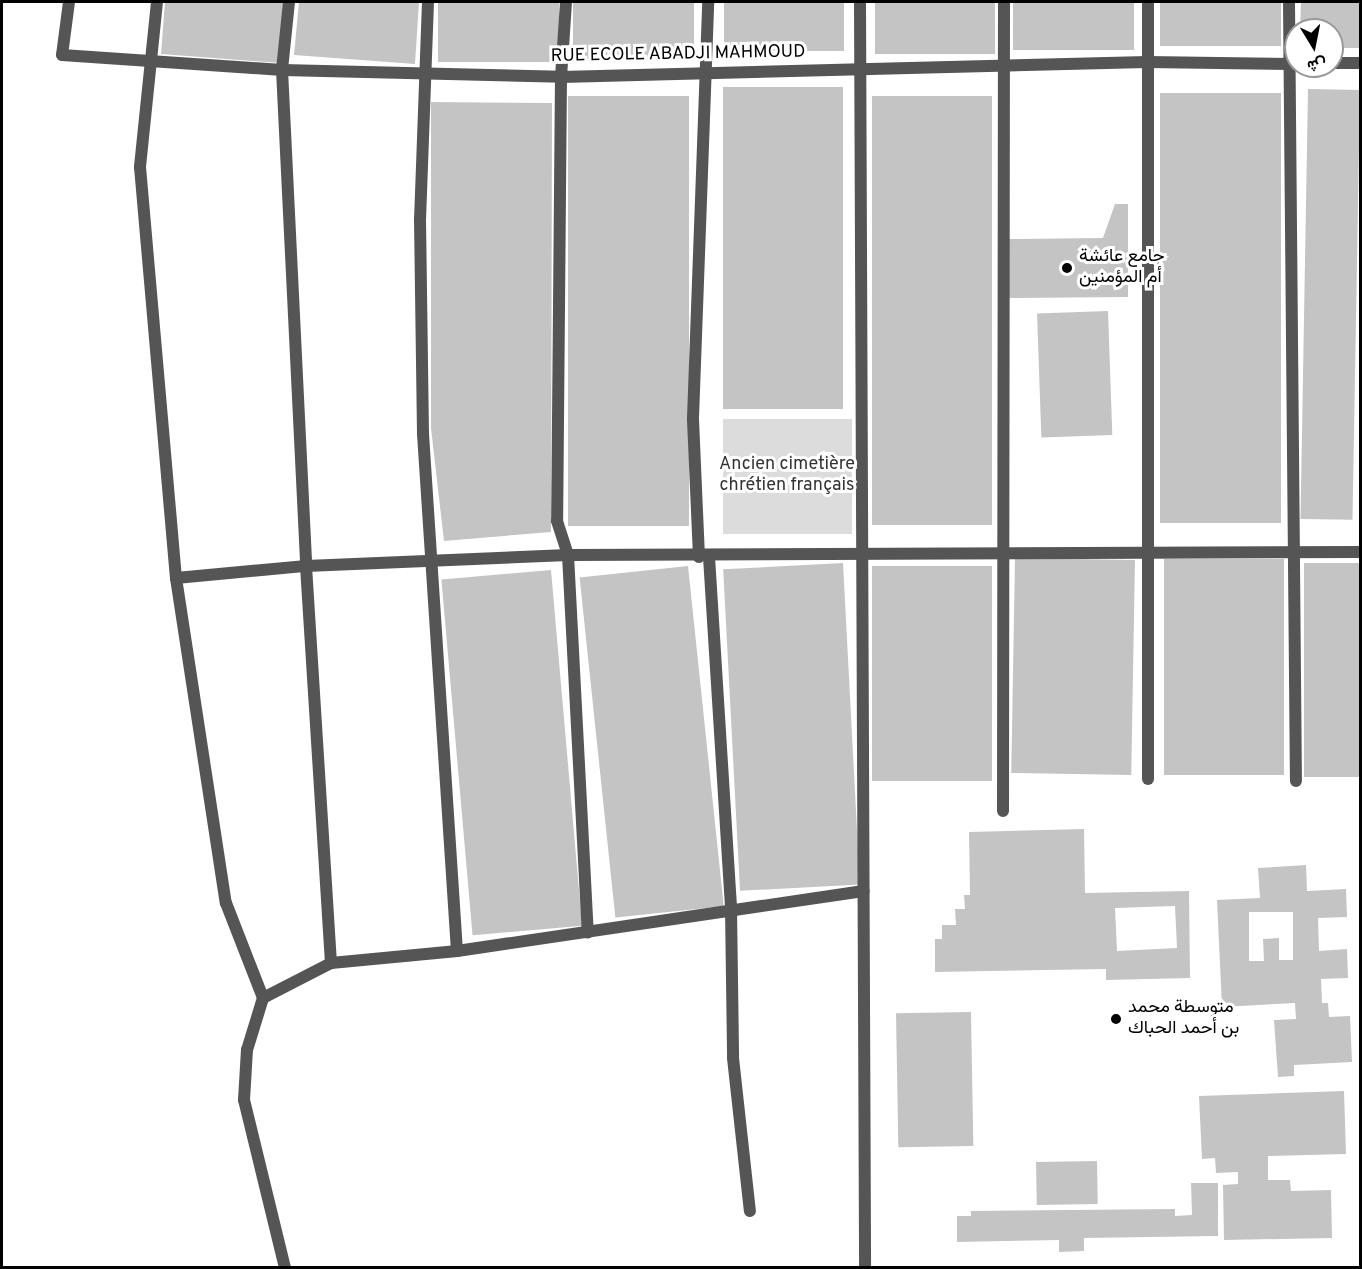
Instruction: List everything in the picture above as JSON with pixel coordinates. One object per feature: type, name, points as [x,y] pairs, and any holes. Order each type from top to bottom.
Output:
[{"type":"street","name":"RUE ECOLE ABADJI MAHMOUD","points":[[69,2],[62,55],[282,70],[561,77],[706,71],[1147,62],[1284,64]]},
{"type":"street","points":[[157,2],[140,167],[176,578],[226,903],[263,998],[248,1050],[244,1100],[285,1268]]},
{"type":"street","points":[[289,2],[282,70],[306,566],[331,963]]},
{"type":"street","points":[[428,2],[422,74],[423,434],[457,951]]},
{"type":"street","points":[[566,2],[561,77],[557,521],[568,555],[588,932]]},
{"type":"street","points":[[708,2],[693,418],[731,908],[733,1058],[750,1210]]},
{"type":"street","points":[[860,2],[865,1268]]},
{"type":"street","points":[[1003,811],[1000,551],[1004,2]]},
{"type":"street","points":[[1148,2],[1145,550],[1148,779]]},
{"type":"street","points":[[1289,2],[1290,18]]},
{"type":"street","points":[[1344,63],[1360,63]]},
{"type":"street","points":[[1293,78],[1293,550],[1296,781]]},
{"type":"street","points":[[176,578],[306,566],[568,555],[704,557],[1145,550],[1360,552]]},
{"type":"street","points":[[263,998],[331,963],[457,951],[731,908],[864,891]]},
{"type":"green space","name":"Ancien cimetière chrétien français","points":[[723,419],[852,419],[852,534],[723,534]]},
{"type":"building","points":[[165,2],[286,2],[281,63],[161,54]]},
{"type":"building","points":[[299,2],[419,2],[415,64],[294,55]]},
{"type":"building","points":[[438,2],[559,2],[559,62],[438,62]]},
{"type":"building","points":[[573,2],[694,2],[694,59],[573,59]]},
{"type":"building","points":[[724,2],[844,2],[844,51],[724,51]]},
{"type":"building","points":[[875,2],[995,2],[995,54],[875,54]]},
{"type":"building","points":[[1013,2],[1134,2],[1134,50],[1013,50]]},
{"type":"building","points":[[1160,2],[1281,2],[1281,46],[1160,46]]},
{"type":"building","points":[[1301,2],[1360,2],[1360,48],[1344,48],[1344,18],[1300,18]]},
{"type":"building","points":[[723,87],[843,87],[843,409],[723,409]]},
{"type":"building","points":[[1308,89],[1360,90],[1352,520],[1300,519]]},
{"type":"building","points":[[1160,93],[1281,93],[1281,523],[1160,523]]},
{"type":"building","points":[[568,96],[689,96],[689,526],[568,526]]},
{"type":"building","points":[[872,96],[992,96],[992,525],[872,525]]},
{"type":"building","points":[[431,102],[552,103],[551,532],[444,541],[431,428]]},
{"type":"building","name":"جامع عائشة أم المؤمنين","points":[[1115,204],[1128,204],[1128,297],[1007,298],[1007,239],[1103,238]]},
{"type":"building","points":[[1108,311],[1112,435],[1041,437],[1037,313]]},
{"type":"building","points":[[1015,558],[1135,560],[1131,775],[1011,773]]},
{"type":"building","points":[[1164,559],[1284,559],[1284,775],[1164,775]]},
{"type":"building","points":[[843,563],[860,885],[740,891],[723,569]]},
{"type":"building","points":[[1304,563],[1360,563],[1360,777],[1304,777]]},
{"type":"building","points":[[688,566],[724,906],[615,918],[580,577]]},
{"type":"building","points":[[872,566],[992,566],[992,781],[872,781]]},
{"type":"building","points":[[551,570],[582,926],[473,935],[441,580]]},
{"type":"building","points":[[1084,829],[1085,893],[1189,891],[1190,978],[1106,980],[1106,969],[935,972],[935,939],[942,939],[942,925],[956,925],[955,909],[965,909],[964,895],[970,895],[969,832]],"holes":[[[1175,906],[1177,948],[1117,951],[1115,908]]]},
{"type":"building","points":[[1306,865],[1307,891],[1346,889],[1347,917],[1318,918],[1319,951],[1347,949],[1348,978],[1321,979],[1322,1003],[1328,1003],[1329,1017],[1350,1016],[1352,1062],[1294,1065],[1294,1076],[1278,1077],[1274,1020],[1296,1019],[1295,1003],[1222,1007],[1217,900],[1260,898],[1258,868]],"holes":[[[1249,912],[1293,912],[1293,960],[1279,960],[1279,938],[1263,939],[1264,961],[1249,961]]]},
{"type":"building","points":[[971,1012],[973,1146],[898,1147],[896,1013]]},
{"type":"building","points":[[1344,1091],[1346,1154],[1268,1156],[1268,1180],[1290,1180],[1291,1191],[1331,1190],[1332,1238],[1224,1240],[1223,1185],[1238,1184],[1238,1172],[1216,1173],[1215,1158],[1202,1159],[1199,1096]]},
{"type":"building","points":[[1097,1161],[1098,1204],[1037,1205],[1036,1162]]},
{"type":"building","points":[[1191,1183],[1218,1183],[1218,1236],[1084,1238],[1084,1251],[1059,1252],[1059,1240],[957,1242],[957,1216],[971,1216],[971,1211],[1175,1209],[1175,1216],[1192,1215]]},
{"type":"place","name":"جامع عائشة أم المؤمنين","points":[[1067,268]]},
{"type":"place","name":"متوسطة محمد بن أحمد الحباك","points":[[1116,1019]]}]
